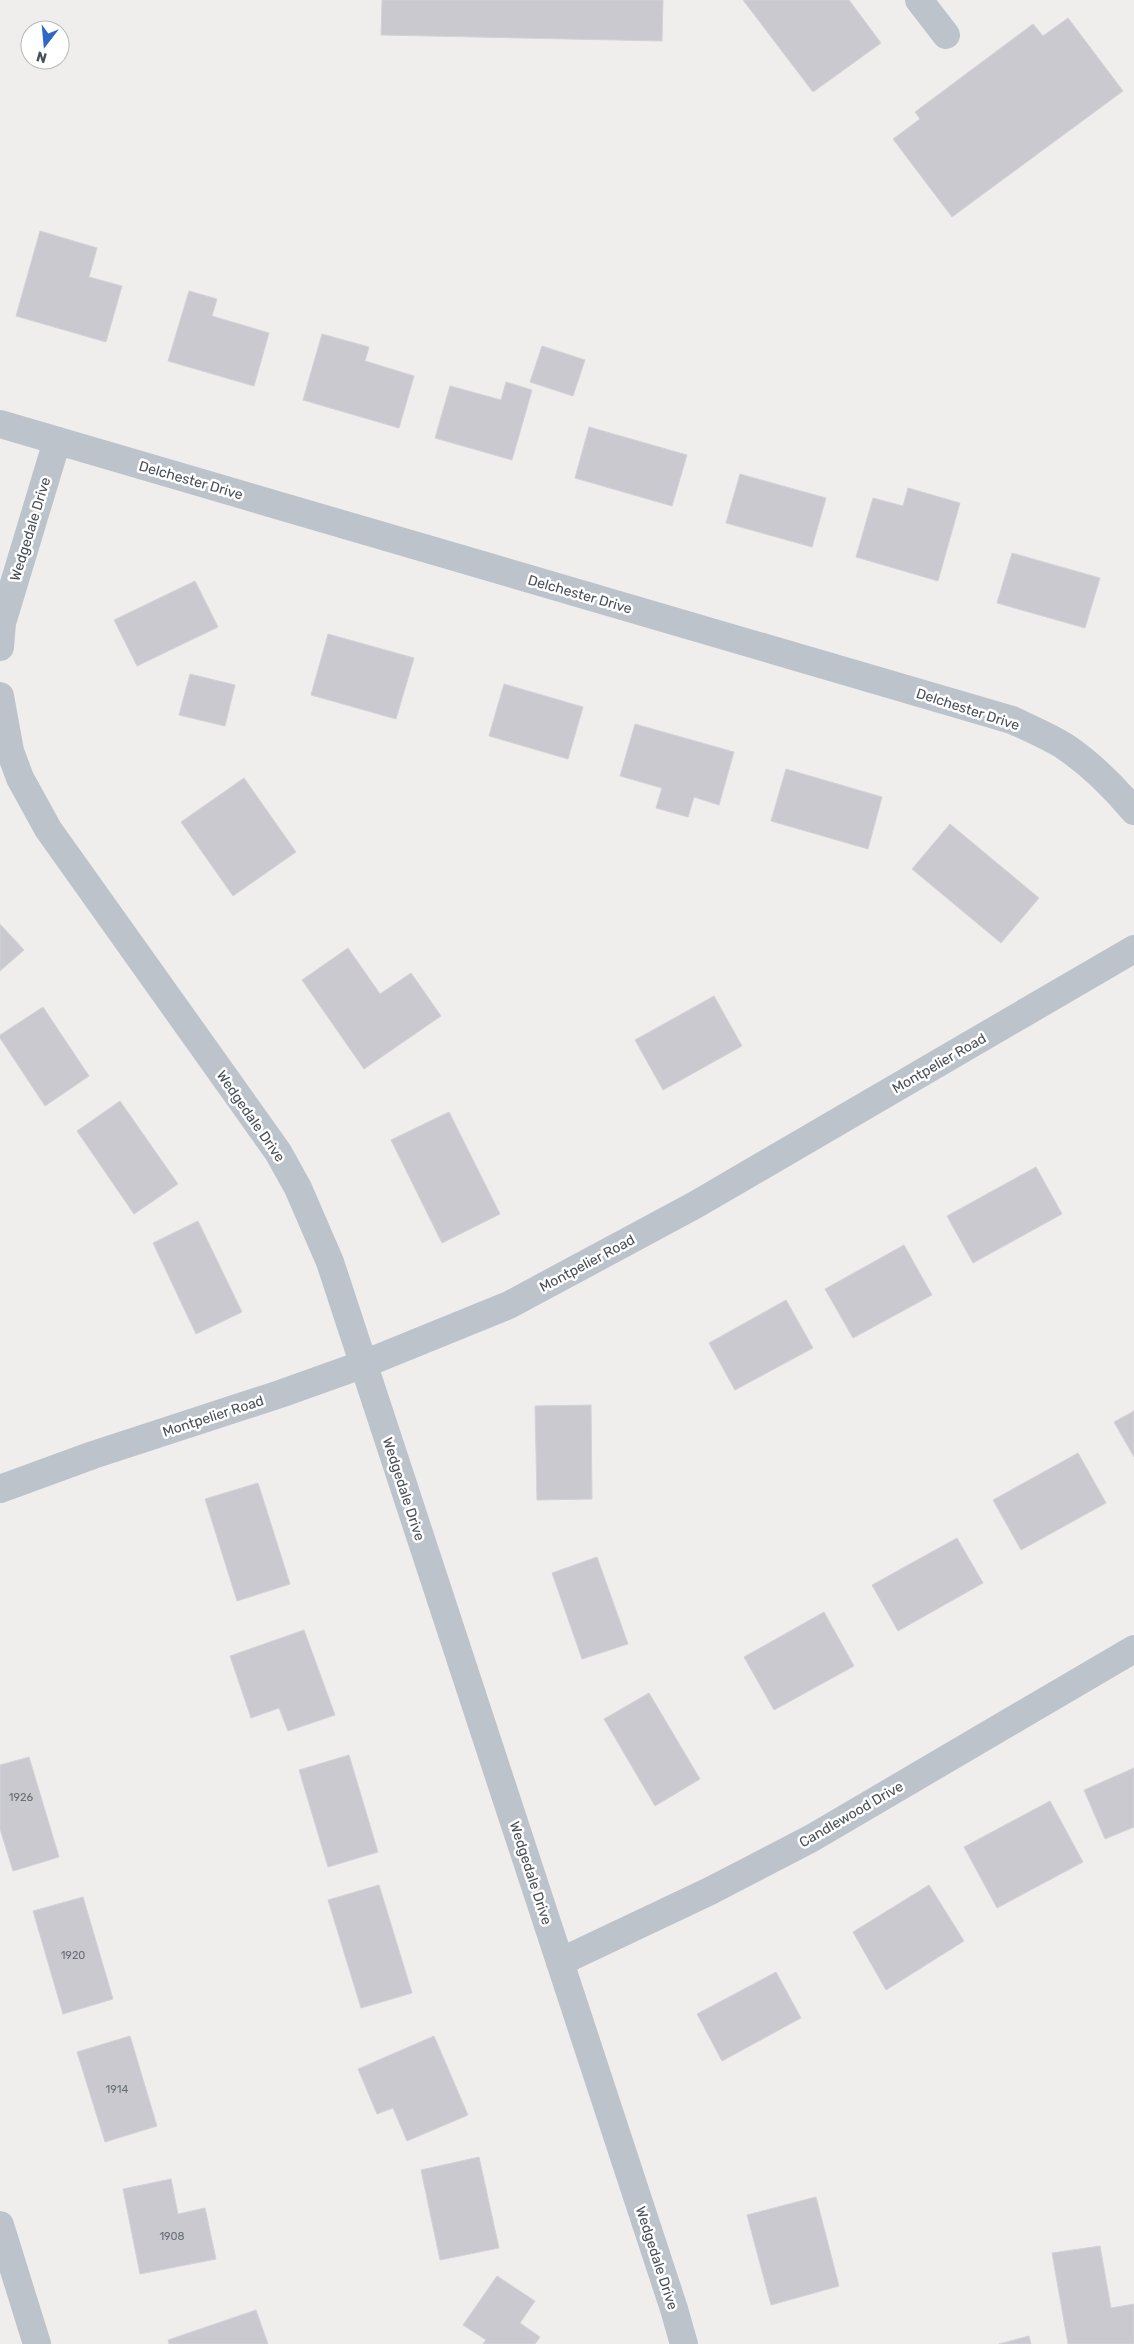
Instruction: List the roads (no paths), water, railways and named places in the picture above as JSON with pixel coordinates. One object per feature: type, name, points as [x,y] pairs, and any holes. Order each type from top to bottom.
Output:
[{"type":"street","points":[[919,0],[946,35]]},
{"type":"street","name":"Delchester Drive","points":[[0,424],[1012,720],[1063,746],[1087,763],[1110,782],[1134,811]]},
{"type":"street","name":"Wedgedale Drive","points":[[0,646],[2,623],[56,441]]},
{"type":"street","name":"Wedgedale Drive","points":[[0,696],[10,751],[20,778],[48,829],[278,1152],[298,1188],[330,1262],[684,2344]]},
{"type":"street","name":"Montpelier Road","points":[[0,1489],[93,1455],[280,1394],[364,1364],[509,1305],[695,1206],[1134,949]]},
{"type":"street","name":"Candlewood Drive","points":[[560,1962],[710,1892],[812,1838],[1134,1649]]},
{"type":"street","points":[[0,2225],[37,2344]]}]
